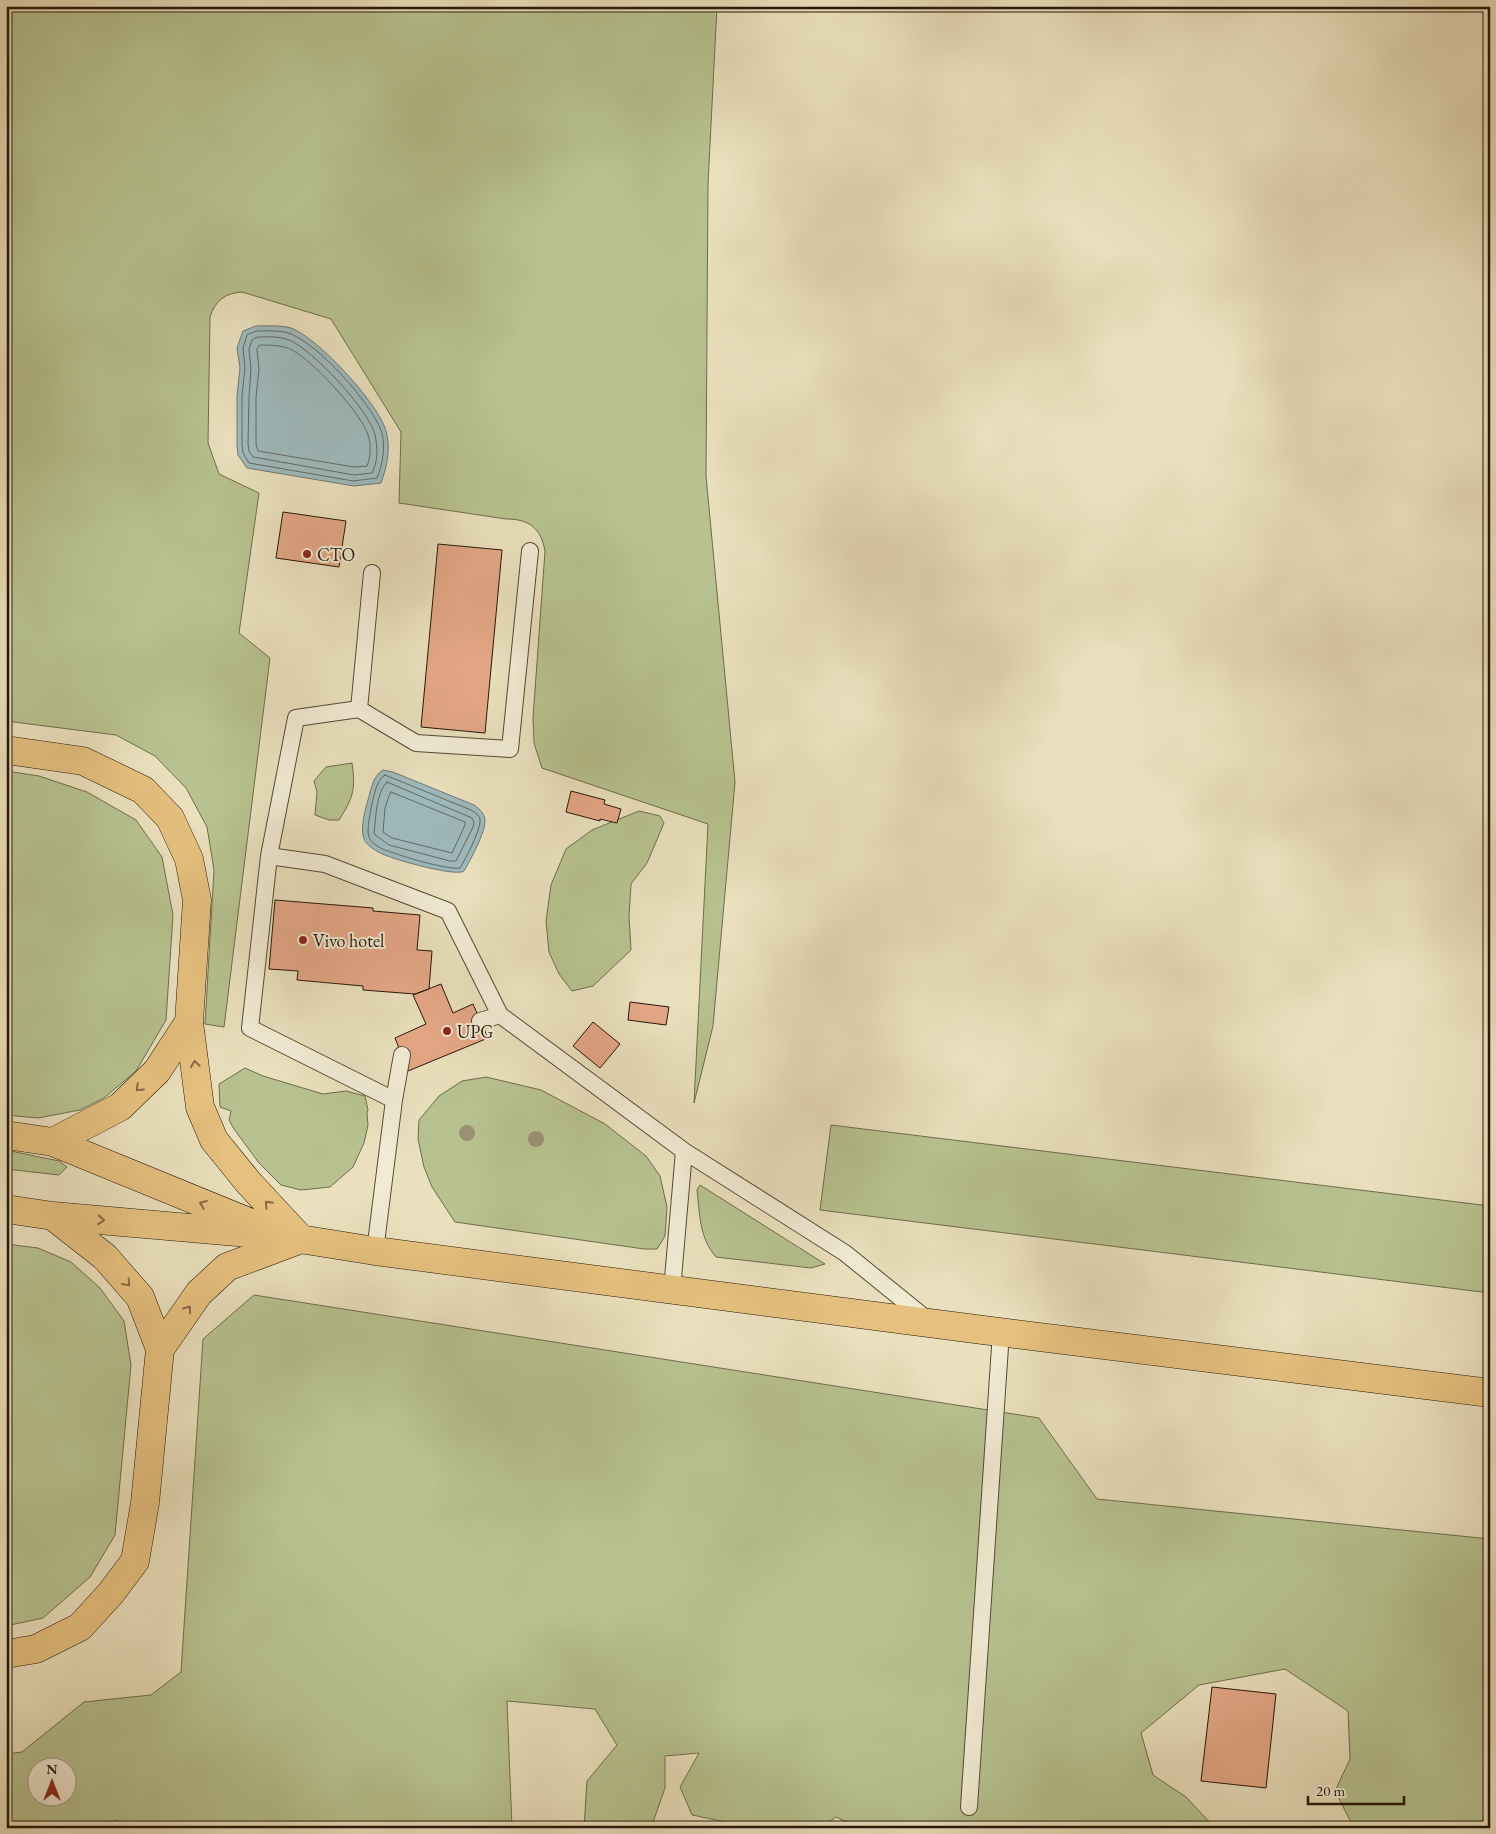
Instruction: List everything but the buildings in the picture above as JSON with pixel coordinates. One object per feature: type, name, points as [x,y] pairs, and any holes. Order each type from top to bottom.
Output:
[{"type":"highway","points":[[6,750],[83,761],[142,790],[170,818],[189,859],[198,900],[189,1022],[200,1107],[214,1140],[291,1238]]},
{"type":"highway","points":[[53,1142],[120,1107],[157,1071],[189,1022]]},
{"type":"highway","points":[[6,1135],[53,1142],[291,1238]]},
{"type":"highway","points":[[6,1208],[52,1216],[291,1238],[375,1251],[672,1290],[1490,1393]]},
{"type":"highway","points":[[6,1654],[36,1649],[80,1627],[111,1593],[135,1561],[145,1503],[160,1349],[140,1297],[105,1257],[52,1216]]},
{"type":"highway","points":[[160,1349],[199,1293],[227,1267],[291,1238]]},
{"type":"lane","points":[[394,1100],[250,1028],[269,856],[296,718],[359,709],[416,743],[510,749],[530,551]]},
{"type":"lane","points":[[359,709],[372,573]]},
{"type":"lane","points":[[269,856],[325,864],[448,911],[500,1015],[684,1151],[845,1253],[932,1323]]},
{"type":"lane","points":[[480,1021],[500,1015]]},
{"type":"lane","points":[[375,1251],[394,1100],[402,1055]]},
{"type":"lane","points":[[672,1290],[684,1151]]},
{"type":"lane","points":[[969,1807],[1002,1332]]},
{"type":"green space","points":[[6,6],[717,6],[708,184],[706,476],[735,782],[713,1026],[694,1103],[708,824],[542,768],[534,743],[533,718],[545,551],[540,536],[533,526],[514,519],[399,503],[401,432],[331,319],[242,292],[226,296],[218,302],[210,317],[208,443],[219,474],[259,493],[239,633],[270,658],[224,1027],[205,1024],[214,870],[207,827],[186,788],[155,756],[116,735],[6,721]]},
{"type":"green space","points":[[352,763],[354,780],[352,793],[348,806],[339,820],[329,820],[315,815],[317,792],[314,781],[326,767]]},
{"type":"green space","points":[[6,771],[39,776],[87,792],[136,820],[162,857],[173,915],[166,1020],[136,1071],[104,1098],[80,1110],[38,1118],[6,1115]]},
{"type":"green space","points":[[639,811],[660,816],[664,823],[647,863],[631,884],[629,917],[631,950],[593,986],[572,991],[559,974],[549,952],[546,921],[551,885],[566,849],[592,830]]},
{"type":"green space","points":[[245,1068],[263,1076],[323,1094],[346,1091],[365,1096],[368,1110],[368,1125],[364,1143],[353,1167],[330,1187],[301,1190],[281,1185],[259,1163],[234,1129],[229,1120],[231,1111],[220,1107],[219,1084]]},
{"type":"green space","points":[[486,1077],[541,1090],[605,1124],[646,1156],[660,1176],[667,1207],[665,1236],[657,1249],[644,1249],[455,1222],[432,1187],[424,1167],[418,1139],[419,1120],[439,1096],[462,1081]]},
{"type":"green space","points":[[831,1125],[1490,1206],[1490,1293],[820,1210]]},
{"type":"green space","points":[[6,1150],[59,1161],[67,1167],[59,1175],[6,1169]]},
{"type":"green space","points":[[700,1185],[825,1264],[811,1268],[716,1257],[706,1242],[701,1225],[697,1190]]},
{"type":"green space","points":[[6,1244],[38,1248],[71,1262],[100,1288],[124,1321],[131,1365],[115,1535],[90,1577],[43,1618],[6,1626]]},
{"type":"green space","points":[[254,1295],[1039,1418],[1097,1499],[1490,1539],[1490,1828],[1354,1828],[1335,1791],[1350,1759],[1348,1711],[1285,1669],[1199,1685],[1141,1733],[1153,1775],[1186,1797],[1215,1828],[860,1828],[836,1817],[825,1825],[825,1828],[740,1828],[740,1825],[692,1815],[680,1787],[699,1753],[665,1756],[665,1788],[651,1828],[584,1828],[587,1781],[617,1745],[595,1709],[507,1701],[512,1828],[125,1828],[117,1820],[83,1828],[6,1828],[6,1754],[22,1752],[84,1702],[151,1695],[181,1672],[203,1339]]},
{"type":"water","points":[[256,326],[287,327],[302,334],[331,357],[360,389],[381,419],[386,431],[388,457],[381,483],[354,486],[247,468],[238,455],[237,445],[237,396],[240,368],[237,348],[243,331]]},
{"type":"water","points":[[383,770],[393,772],[474,805],[481,811],[484,815],[485,825],[464,871],[450,872],[438,870],[401,860],[379,852],[365,842],[363,820],[373,783]]},
{"type":"place","name":"СТО","points":[[307,554]]},
{"type":"place","name":"Vivo hotel","points":[[303,940]]},
{"type":"place","name":"UPG","points":[[447,1031]]}]
